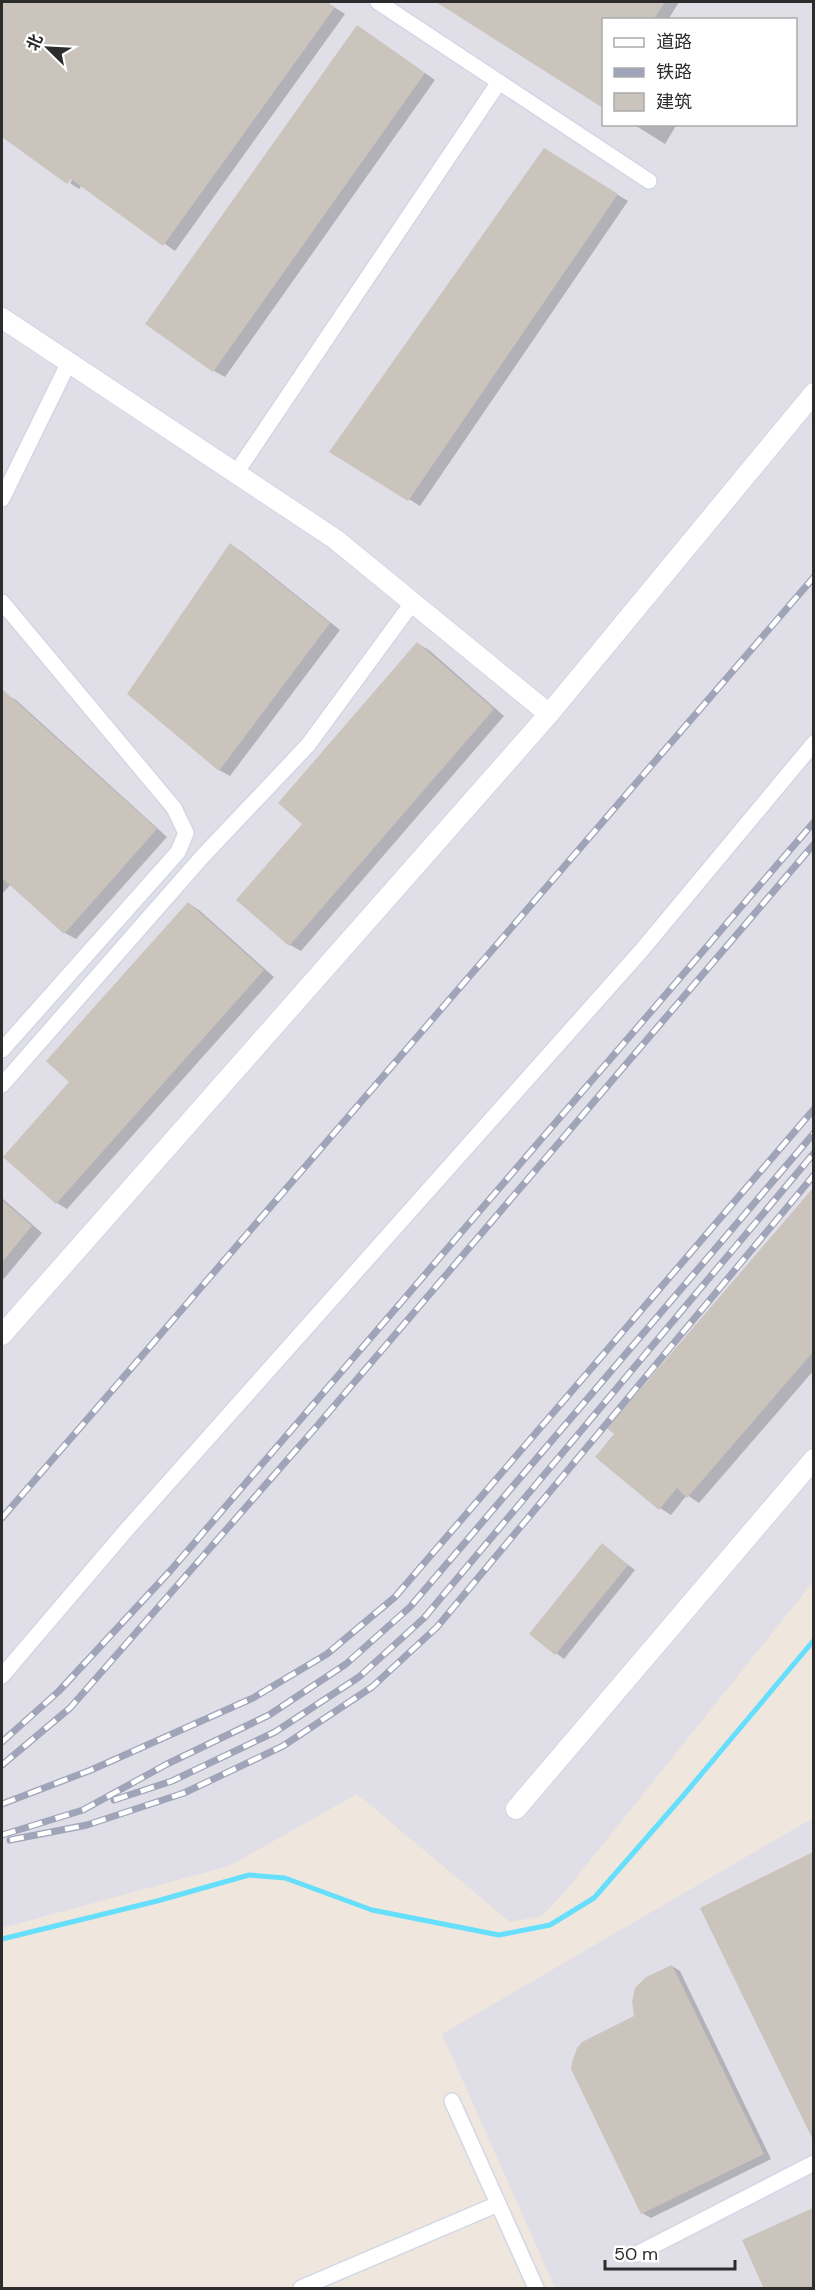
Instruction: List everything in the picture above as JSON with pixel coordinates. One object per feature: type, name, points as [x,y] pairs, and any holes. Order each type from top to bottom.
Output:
[{"type":"street","points":[[378,2],[649,181]]},
{"type":"street","points":[[236,473],[499,82]]},
{"type":"street","points":[[2,318],[335,539],[549,714]]},
{"type":"street","points":[[2,499],[69,362]]},
{"type":"street","points":[[2,1335],[549,714],[813,393]]},
{"type":"street","points":[[2,602],[174,807],[186,833],[178,852],[2,1050]]},
{"type":"street","points":[[2,1084],[202,857],[308,745],[413,602]]},
{"type":"street","points":[[2,1677],[129,1527],[641,951],[813,743]]},
{"type":"street","points":[[516,1809],[813,1459]]},
{"type":"street","points":[[452,2101],[536,2289]]},
{"type":"street","points":[[637,2254],[813,2163]]},
{"type":"street","points":[[301,2289],[498,2204]]},
{"type":"shaded area","points":[[2,2],[813,2],[813,1582],[563,1894],[542,1916],[510,1922],[357,1794],[229,1866],[2,1928]]},
{"type":"shaded area","points":[[813,1818],[813,2288],[555,2288],[442,2034]]},
{"type":"building","points":[[2,2],[327,2],[335,7],[163,246],[71,179],[67,184],[2,137]]},
{"type":"building","points":[[436,2],[665,2],[654,18],[602,18],[602,107]]},
{"type":"building","points":[[357,25],[425,73],[213,372],[145,324]]},
{"type":"building","points":[[544,148],[618,194],[408,501],[329,452]]},
{"type":"building","points":[[230,543],[330,623],[219,771],[127,694]]},
{"type":"building","points":[[417,642],[494,709],[289,946],[236,900],[302,824],[278,803]]},
{"type":"building","points":[[2,689],[157,829],[64,934],[2,878]]},
{"type":"building","points":[[188,902],[264,970],[56,1204],[3,1157],[69,1082],[46,1061]]},
{"type":"building","points":[[813,1188],[813,1352],[687,1498],[677,1488],[659,1510],[595,1457],[614,1434],[607,1428]]},
{"type":"building","points":[[2,1200],[32,1226],[2,1262]]},
{"type":"building","points":[[602,1543],[628,1565],[555,1655],[529,1634]]},
{"type":"building","points":[[813,1852],[813,2140],[700,1908]]},
{"type":"building","points":[[672,1965],[764,2154],[641,2214],[571,2069],[577,2048],[582,2042],[634,2016],[632,2002],[635,1988],[646,1977]]},
{"type":"building","points":[[813,2208],[813,2289],[764,2289],[742,2240]]},
{"type":"waterway","points":[[2,1939],[157,1901],[249,1875],[285,1878],[372,1910],[499,1935],[550,1925],[594,1898],[814,1640]]},
{"type":"railway","points":[[2,1518],[814,577]]},
{"type":"railway","points":[[2,1742],[59,1691],[171,1570],[814,822]]},
{"type":"railway","points":[[2,1765],[70,1708],[317,1426],[814,844]]},
{"type":"railway","points":[[2,1804],[91,1770],[253,1698],[327,1654],[395,1597],[814,1109]]},
{"type":"railway","points":[[2,1835],[83,1810],[167,1764],[269,1715],[346,1664],[410,1607],[814,1133]]},
{"type":"railway","points":[[114,1800],[172,1781],[275,1732],[359,1677],[424,1618],[814,1153]]},
{"type":"railway","points":[[10,1840],[87,1825],[184,1793],[283,1746],[372,1687],[437,1627],[814,1175]]}]
